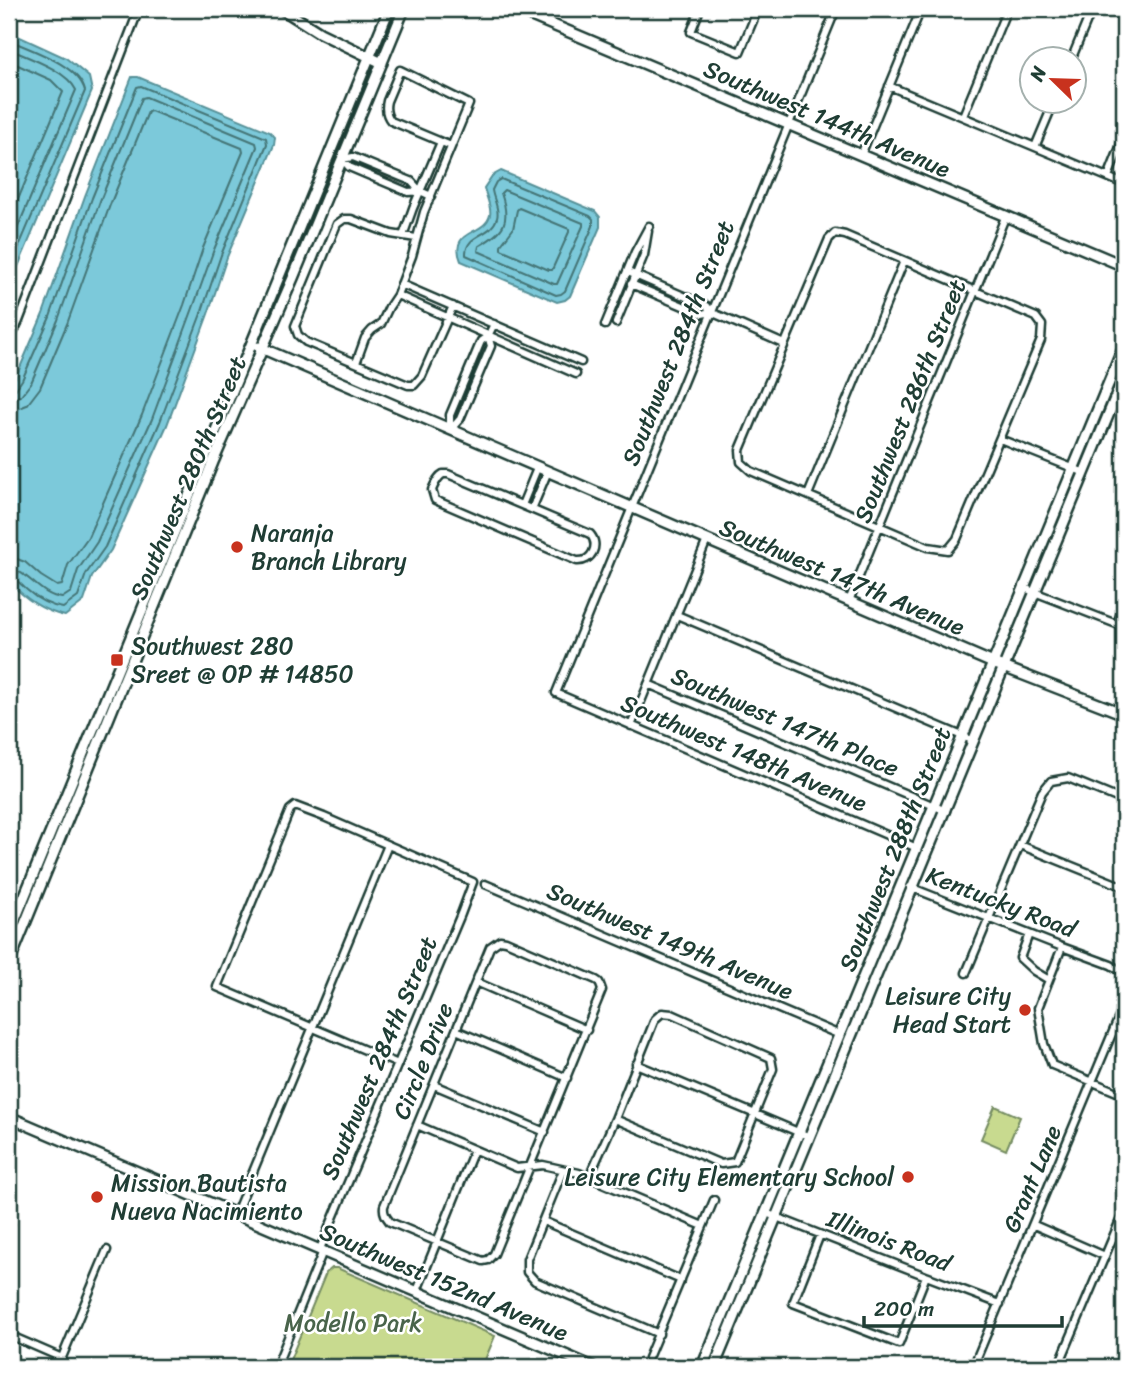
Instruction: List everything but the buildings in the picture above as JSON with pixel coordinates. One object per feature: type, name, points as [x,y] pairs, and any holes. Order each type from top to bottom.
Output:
[{"type":"street","points":[[9,342],[139,9]]},
{"type":"street","points":[[282,9],[320,33],[382,63]]},
{"type":"street","name":"Southwest 280th Street","points":[[9,963],[68,806],[252,344],[389,9]]},
{"type":"street","name":"Southwest 280th Street","points":[[153,598],[288,290],[404,9]]},
{"type":"street","name":"Southwest 144th Avenue","points":[[514,9],[1124,266]]},
{"type":"street","points":[[700,9],[691,32],[740,52],[758,9]]},
{"type":"street","name":"Southwest 284th Street","points":[[556,692],[836,9]]},
{"type":"street","points":[[861,155],[921,9]]},
{"type":"street","points":[[963,116],[1007,9]]},
{"type":"street","points":[[1077,46],[1092,9]]},
{"type":"street","points":[[356,363],[365,338],[381,324],[397,295],[431,196],[469,104],[400,70],[386,106],[388,118],[451,146]]},
{"type":"street","points":[[889,86],[1124,184]]},
{"type":"street","points":[[1035,146],[1048,116]]},
{"type":"street","points":[[1108,177],[1124,137]]},
{"type":"street","points":[[403,236],[441,142]]},
{"type":"street","points":[[331,153],[349,167],[408,192],[420,191]]},
{"type":"street","points":[[342,159],[353,157],[411,181],[420,191],[431,196]]},
{"type":"street","name":"Southwest 286th Street","points":[[849,601],[1006,215]]},
{"type":"street","points":[[416,238],[391,234],[351,219],[344,219],[337,224],[295,326],[298,335],[306,342],[408,385],[414,385],[422,376],[453,306]]},
{"type":"street","points":[[605,325],[635,252],[649,226],[644,255],[616,323]]},
{"type":"street","points":[[835,233],[845,235],[904,261],[1036,317],[1042,325],[1041,340],[1000,439],[957,539],[948,550],[928,547],[751,471],[741,462],[740,450],[829,239],[835,233]]},
{"type":"street","points":[[808,495],[904,261]]},
{"type":"street","points":[[628,272],[707,306],[710,312]]},
{"type":"street","points":[[624,281],[702,314],[710,312],[784,344]]},
{"type":"street","points":[[401,284],[581,362]]},
{"type":"street","points":[[276,286],[288,290]]},
{"type":"street","points":[[397,295],[576,374]]},
{"type":"street","points":[[450,429],[450,415],[481,341],[488,336],[494,324]]},
{"type":"street","points":[[450,429],[460,419],[491,345],[488,336]]},
{"type":"street","name":"Southwest 147th Avenue","points":[[252,344],[993,663],[1124,714]]},
{"type":"street","name":"Southwest 288th Street","points":[[702,1367],[1124,346]]},
{"type":"street","name":"Southwest 288th Street","points":[[714,1367],[1124,377]]},
{"type":"street","points":[[1000,439],[1085,474]]},
{"type":"street","points":[[522,505],[538,466]]},
{"type":"street","points":[[532,509],[548,471]]},
{"type":"street","points":[[448,474],[522,505],[590,534],[595,545],[590,557],[585,561],[577,561],[435,500],[432,490],[440,476],[448,474]]},
{"type":"street","points":[[631,726],[707,540]]},
{"type":"street","points":[[1024,588],[1124,626]]},
{"type":"street","points":[[1116,624],[1124,605]]},
{"type":"street","points":[[677,615],[974,741]]},
{"type":"street","name":"Southwest 147th Place","points":[[648,684],[946,811]]},
{"type":"street","name":"Southwest 148th Avenue","points":[[556,692],[917,848]]},
{"type":"street","points":[[966,974],[1042,792],[1051,781],[1068,778],[1124,801]]},
{"type":"street","name":"Southwest 280th Street","points":[[9,934],[68,806]]},
{"type":"street","points":[[236,1213],[313,1028],[329,985],[388,845],[295,806],[290,810],[217,987],[313,1028],[398,1064]]},
{"type":"street","name":"Southwest 284th Street","points":[[276,1367],[473,882],[388,845]]},
{"type":"street","points":[[1020,845],[1124,887]]},
{"type":"street","name":"Southwest 149th Avenue","points":[[485,884],[840,1035]]},
{"type":"street","name":"Kentucky Road","points":[[902,884],[1111,965],[1124,973]]},
{"type":"street","points":[[21,904],[31,908]]},
{"type":"street","points":[[1029,934],[1020,958],[1049,980]]},
{"type":"street","name":"Circle Drive","points":[[500,940],[596,979],[602,986],[602,994],[492,1257],[479,1261],[390,1222],[383,1211],[476,982],[490,947],[500,940]]},
{"type":"street","points":[[1062,947],[1038,1008],[1044,1044],[1052,1065],[1124,1094]]},
{"type":"street","points":[[476,982],[587,1030]]},
{"type":"street","name":"Grant Lane","points":[[974,1367],[1124,1004]]},
{"type":"street","points":[[589,1177],[655,1019],[662,1013],[672,1014],[771,1058],[773,1069],[734,1162],[721,1164],[615,1119]]},
{"type":"street","points":[[456,1030],[567,1078]]},
{"type":"street","points":[[636,1064],[810,1137]]},
{"type":"street","points":[[434,1085],[545,1132]]},
{"type":"street","name":"Southwest 152nd Avenue","points":[[9,1117],[593,1367]]},
{"type":"street","points":[[417,1125],[516,1168],[543,1165],[579,1173],[703,1226]]},
{"type":"street","points":[[417,1291],[474,1150]]},
{"type":"street","points":[[564,1170],[527,1259],[526,1266],[531,1278],[659,1334]]},
{"type":"street","points":[[648,1358],[715,1200]]},
{"type":"street","points":[[1058,1367],[1124,1211]]},
{"type":"street","name":"Illinois Road","points":[[766,1213],[1000,1304]]},
{"type":"street","points":[[543,1221],[681,1280]]},
{"type":"street","points":[[1034,1225],[1105,1256]]},
{"type":"street","points":[[820,1235],[793,1303],[899,1344],[926,1276]]},
{"type":"street","points":[[58,1367],[107,1250]]},
{"type":"street","points":[[9,1335],[62,1358]]},
{"type":"green space","points":[[995,1106],[1020,1117],[1006,1150],[981,1139]]},
{"type":"green space","name":"Modello Park","points":[[332,1268],[495,1336],[482,1367],[287,1367],[326,1273]]},
{"type":"water","points":[[9,32],[66,58],[89,77],[92,91],[9,288]]},
{"type":"water","points":[[132,77],[138,77],[270,132],[275,137],[227,257],[167,425],[111,550],[92,577],[84,601],[65,616],[34,603],[9,582],[9,388],[43,314],[85,196]]},
{"type":"water","points":[[501,171],[595,211],[600,217],[600,227],[570,296],[565,300],[557,302],[461,261],[459,243],[487,222],[490,209],[484,188],[492,176]]},
{"type":"place","name":"Naranja Branch Library","points":[[237,547]]},
{"type":"place","name":"Southwest 280 Sreet @ OP # 14850","points":[[117,660]]},
{"type":"place","name":"Leisure City Head Start","points":[[1025,1010]]},
{"type":"place","name":"Leisure City Elementary School","points":[[908,1177]]},
{"type":"place","name":"Mission Bautista Nueva Nacimiento","points":[[97,1197]]}]
